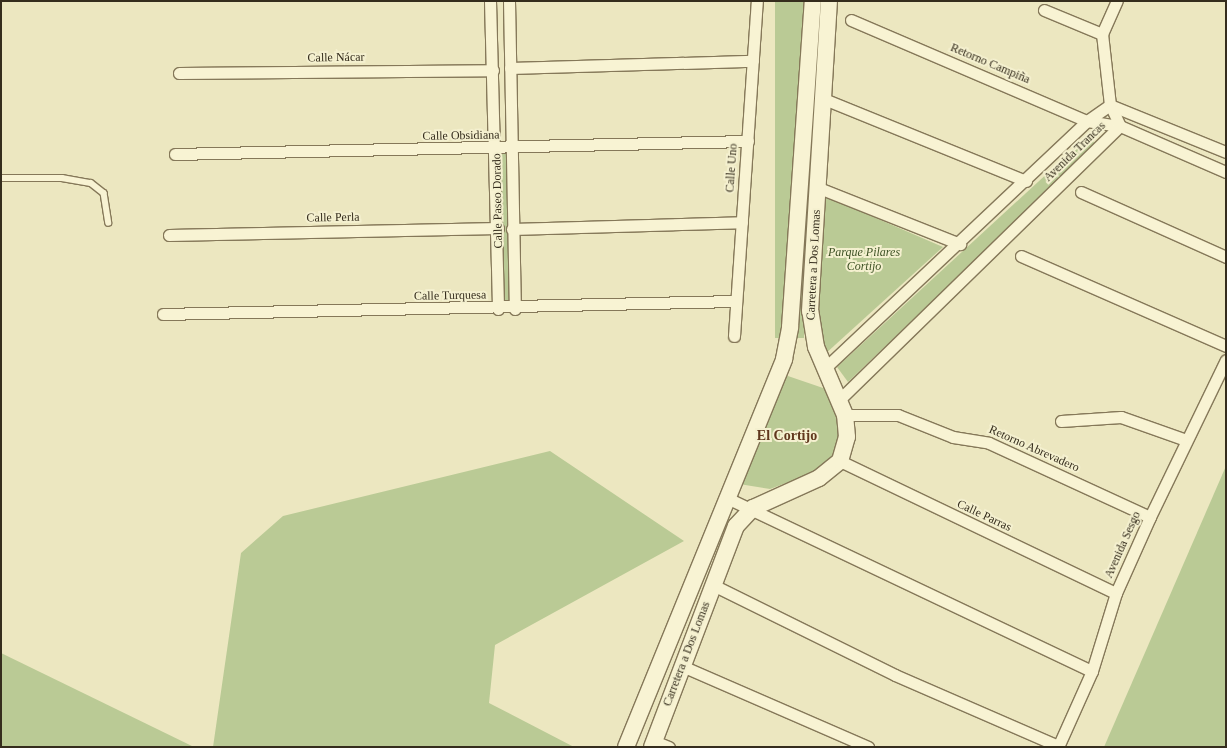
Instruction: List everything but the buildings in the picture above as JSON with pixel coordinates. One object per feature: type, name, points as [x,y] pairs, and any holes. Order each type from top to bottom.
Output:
[{"type":"main road","name":"Carretera a Dos Lomas","points":[[658,745],[682,666],[736,526],[753,508],[819,478],[840,461],[847,437],[842,407],[816,347],[810,311],[824,99],[821,1]]},
{"type":"main road","name":"Carretera a Dos Lomas","points":[[626,747],[727,498],[776,387],[790,327],[821,1]]},
{"type":"street","name":"Calle Paseo Dorado","points":[[490,1],[494,70],[498,309]]},
{"type":"street","name":"Calle Paseo Dorado","points":[[509,1],[515,309]]},
{"type":"street","name":"Calle Uno","points":[[734,336],[758,1]]},
{"type":"street","points":[[1117,1],[1102,34],[1110,105],[1226,152]]},
{"type":"street","points":[[1044,10],[1102,34]]},
{"type":"street","name":"Retorno Campiña","points":[[851,20],[1086,121],[1120,126],[1226,172]]},
{"type":"street","points":[[510,68],[753,61]]},
{"type":"street","name":"Calle Nácar","points":[[179,73],[494,70]]},
{"type":"street","points":[[824,99],[1026,181]]},
{"type":"street","name":"Avenida Trancas","points":[[825,368],[960,244],[1086,121],[1110,105],[1120,126],[842,407]]},
{"type":"street","name":"Calle Obsidiana","points":[[176,154],[511,149],[748,141]]},
{"type":"street","points":[[819,188],[960,244]]},
{"type":"street","points":[[1081,192],[1226,257]]},
{"type":"street","points":[[512,229],[742,222]]},
{"type":"street","name":"Calle Perla","points":[[169,235],[498,228]]},
{"type":"street","points":[[1021,256],[1226,346]]},
{"type":"street","name":"Calle Turquesa","points":[[163,314],[515,309],[736,301]]},
{"type":"street","name":"Avenida Sesgo","points":[[1058,747],[1092,671],[1116,594],[1186,440],[1226,360]]},
{"type":"street","name":"Retorno Abrevadero","points":[[842,407],[898,415],[953,437],[989,443],[1150,517]]},
{"type":"street","points":[[1061,421],[1120,417],[1186,440]]},
{"type":"street","name":"Calle Parras","points":[[840,461],[1116,594]]},
{"type":"street","points":[[727,498],[753,508],[936,600],[1092,671]]},
{"type":"street","points":[[713,585],[894,675],[1058,747]]},
{"type":"street","points":[[682,666],[868,746]]},
{"type":"lane","points":[[1,178],[62,178],[91,183],[104,193],[109,223]]},
{"type":"green space","points":[[775,1],[804,1],[804,338],[775,338]]},
{"type":"green space","points":[[1090,134],[1095,145],[848,382],[837,367]]},
{"type":"green space","points":[[508,152],[510,305],[502,307],[501,153]]},
{"type":"green space","name":"Parque Pilares Cortijo","points":[[825,196],[943,247],[824,355],[815,319]]},
{"type":"green space","points":[[785,375],[826,389],[845,421],[839,455],[813,473],[770,489],[739,484]]},
{"type":"green space","points":[[550,451],[684,541],[495,645],[489,703],[574,747],[213,747],[241,553],[283,516]]},
{"type":"green space","points":[[1226,466],[1226,747],[1104,747]]},
{"type":"green space","points":[[1,653],[194,747],[1,747]]},
{"type":"district","name":"El Cortijo","points":[[787,436]]}]
